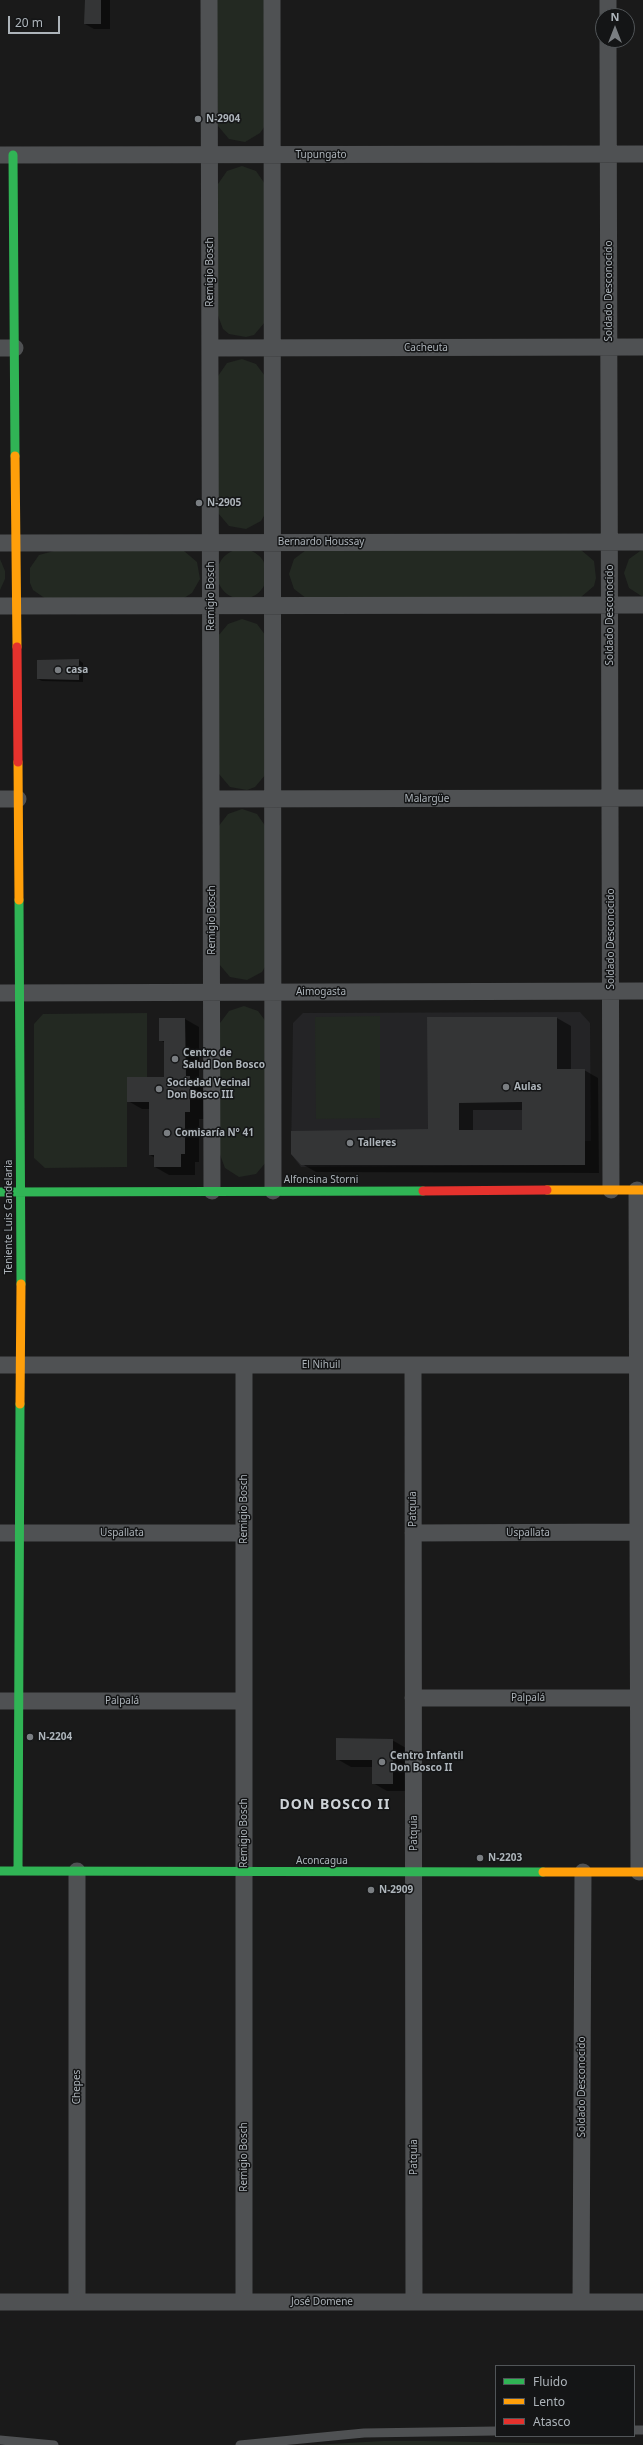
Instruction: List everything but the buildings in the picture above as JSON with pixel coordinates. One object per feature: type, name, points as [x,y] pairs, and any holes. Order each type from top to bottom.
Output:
[{"type":"street","name":"Remigio Bosch","points":[[209,0],[212,1192]]},
{"type":"street","points":[[272,0],[273,1192]]},
{"type":"street","name":"Soldado Desconocido","points":[[608,48],[611,1190]]},
{"type":"street","name":"Tupungato","points":[[6,155],[643,154]]},
{"type":"street","name":"Teniente Luis Candelaria","points":[[6,155],[8,606],[18,799],[21,1192],[18,1871]]},
{"type":"street","name":"Cacheuta","points":[[210,348],[643,347]]},
{"type":"street","name":"Bernardo Houssay","points":[[8,543],[643,542]]},
{"type":"street","points":[[8,606],[643,605]]},
{"type":"street","name":"Malargüe","points":[[211,799],[643,798]]},
{"type":"street","points":[[0,799],[18,799]]},
{"type":"street","name":"Aimogasta","points":[[0,993],[643,991]]},
{"type":"street","points":[[640,1190],[641,1872]]},
{"type":"street","name":"Alfonsina Storni","points":[[0,1192],[640,1190]]},
{"type":"street","name":"El Nihuil","points":[[0,1365],[640,1365]]},
{"type":"street","name":"Remigio Bosch","points":[[244,1365],[244,2302]]},
{"type":"street","name":"Patquia","points":[[413,1365],[414,2302]]},
{"type":"street","name":"Uspallata","points":[[413,1533],[641,1532]]},
{"type":"street","name":"Uspallata","points":[[0,1533],[244,1533]]},
{"type":"street","name":"Palpalá","points":[[413,1698],[641,1698]]},
{"type":"street","name":"Palpalá","points":[[0,1701],[244,1701]]},
{"type":"street","name":"Aconcagua","points":[[0,1871],[641,1872]]},
{"type":"street","name":"Chepes","points":[[77,1871],[77,2302]]},
{"type":"street","name":"Soldado Desconocido","points":[[582,2302],[583,1872]]},
{"type":"street","name":"José Domene","points":[[0,2302],[643,2302]]},
{"type":"lane","points":[[240,2445],[364,2433],[495,2431]]},
{"type":"lane","points":[[0,2440],[54,2445]]},
{"type":"shaded area","points":[[216,0],[266,0],[265,126],[260,133],[245,142],[229,139],[218,126]]},
{"type":"shaded area","points":[[242,166],[256,171],[265,184],[265,322],[254,335],[246,337],[229,334],[223,329],[217,313],[218,184],[227,171]]},
{"type":"shaded area","points":[[242,359],[256,364],[265,376],[265,514],[261,521],[246,529],[229,526],[218,513],[218,376],[227,363]]},
{"type":"shaded area","points":[[242,549],[251,551],[262,560],[267,574],[265,583],[256,594],[242,599],[233,597],[222,588],[217,574],[219,565],[228,554]]},
{"type":"shaded area","points":[[643,549],[643,597],[629,588],[624,573],[629,559]]},
{"type":"shaded area","points":[[306,550],[581,550],[594,561],[596,578],[594,586],[581,597],[306,598],[294,589],[289,574],[294,559]]},
{"type":"shaded area","points":[[54,551],[184,551],[197,562],[200,579],[192,593],[184,598],[46,599],[33,590],[30,583],[30,568],[39,555]]},
{"type":"shaded area","points":[[0,559],[5,571],[5,579],[0,590]]},
{"type":"shaded area","points":[[242,619],[257,624],[266,636],[266,774],[255,787],[247,790],[230,787],[219,774],[218,636],[228,624]]},
{"type":"shaded area","points":[[242,809],[257,814],[266,827],[266,965],[262,972],[247,980],[230,977],[219,964],[218,827],[228,814]]},
{"type":"shaded area","points":[[244,1006],[258,1011],[267,1023],[267,1161],[256,1174],[239,1177],[225,1168],[219,1152],[220,1023],[229,1011]]},
{"type":"shaded area","points":[[580,1012],[590,1023],[591,1141],[585,1141],[585,1165],[301,1167],[291,1154],[293,1023],[303,1013]]},
{"type":"shaded area","points":[[147,1013],[147,1077],[127,1077],[127,1167],[45,1168],[34,1158],[34,1024],[43,1014]]},
{"type":"shaded area","points":[[380,1016],[380,1118],[316,1119],[315,1017]]},
{"type":"shaded area","points":[[383,2441],[424,2441],[643,2445],[312,2445]]},
{"type":"traffic: fast","points":[[13,155],[15,456]]},
{"type":"traffic: fast","points":[[19,900],[21,1284]]},
{"type":"traffic: fast","points":[[0,1192],[423,1191]]},
{"type":"traffic: fast","points":[[18,1871],[20,1404]]},
{"type":"traffic: fast","points":[[0,1871],[543,1872]]},
{"type":"traffic: slow","points":[[15,456],[17,647]]},
{"type":"traffic: slow","points":[[18,762],[19,900]]},
{"type":"traffic: slow","points":[[547,1190],[643,1190]]},
{"type":"traffic: slow","points":[[20,1404],[21,1284]]},
{"type":"traffic: slow","points":[[543,1872],[643,1872]]},
{"type":"traffic: jam","points":[[17,647],[18,762]]},
{"type":"traffic: jam","points":[[423,1191],[547,1190]]},
{"type":"place","name":"N-2904","points":[[198,119]]},
{"type":"place","name":"N-2905","points":[[199,503]]},
{"type":"place","name":"casa","points":[[58,670]]},
{"type":"place","name":"Centro de Salud Don Bosco","points":[[175,1059]]},
{"type":"place","name":"Aulas","points":[[506,1087]]},
{"type":"place","name":"Sociedad Vecinal Don Bosco III","points":[[159,1089]]},
{"type":"place","name":"Comisaría N° 41","points":[[167,1133]]},
{"type":"place","name":"Talleres","points":[[350,1143]]},
{"type":"place","name":"N-2204","points":[[30,1737]]},
{"type":"place","name":"Centro Infantil Don Bosco II","points":[[382,1762]]},
{"type":"place","name":"N-2203","points":[[480,1858]]},
{"type":"place","name":"N-2909","points":[[371,1890]]},
{"type":"district","name":"DON BOSCO II","points":[[335,1805]]}]
